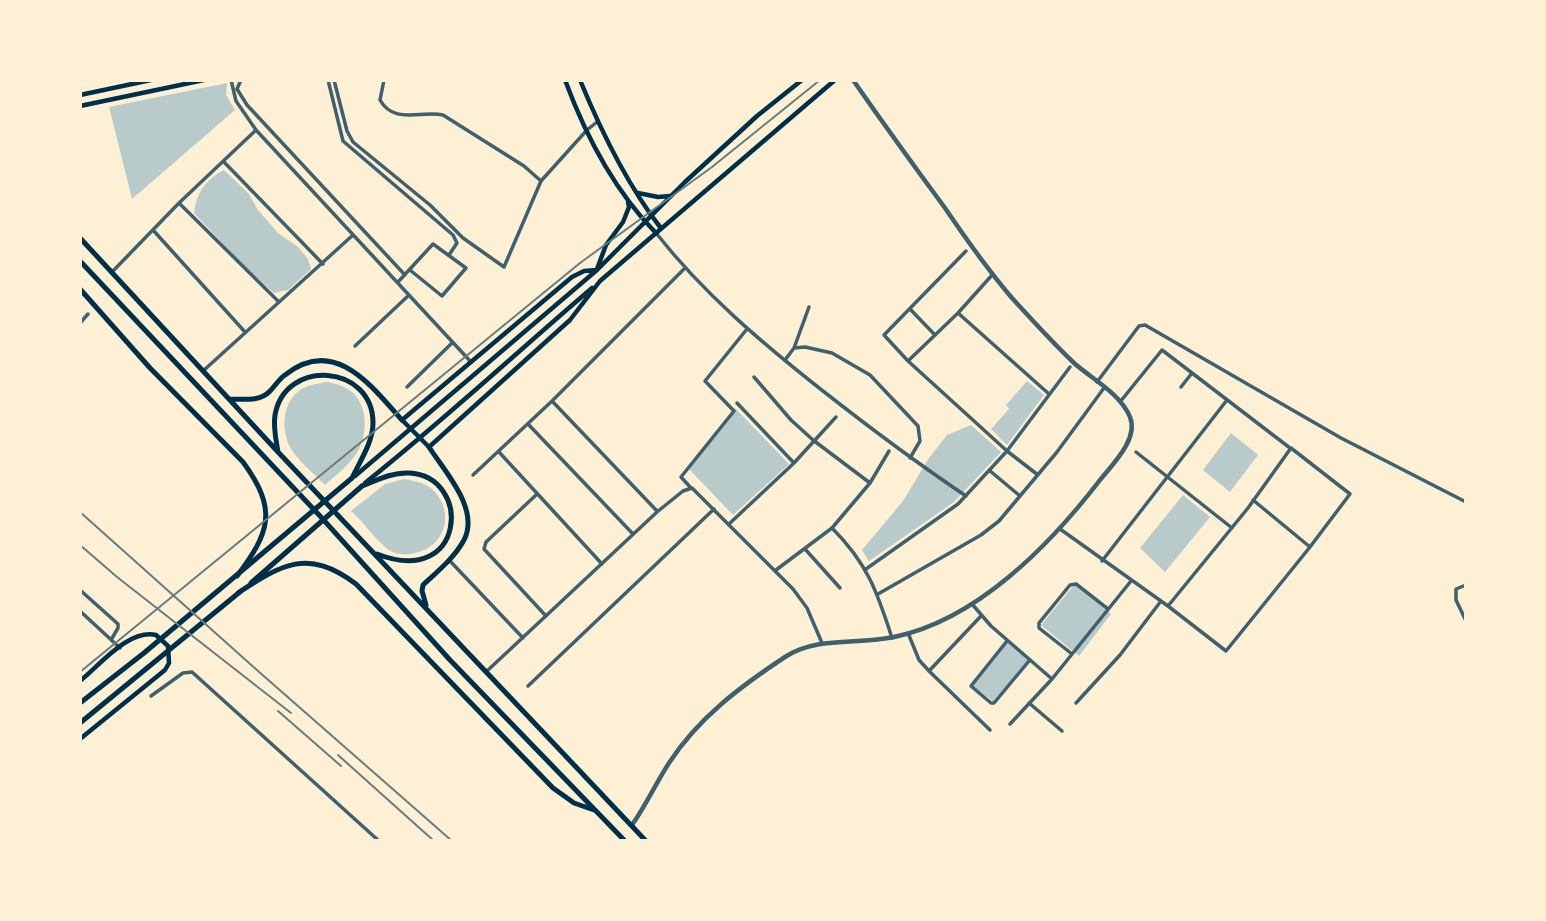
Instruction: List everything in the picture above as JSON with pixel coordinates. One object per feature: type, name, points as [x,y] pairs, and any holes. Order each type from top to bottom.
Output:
[{"type":"main road","points":[[80,95],[151,80]]},
{"type":"main road","points":[[80,106],[204,80]]},
{"type":"main road","points":[[565,80],[587,130],[626,198],[654,232]]},
{"type":"main road","points":[[580,80],[597,122],[660,227]]},
{"type":"main road","points":[[637,192],[668,198],[757,116],[802,80]]},
{"type":"main road","points":[[80,723],[418,442],[654,232],[835,80]]},
{"type":"main road","points":[[80,703],[237,576],[597,270],[685,182]]},
{"type":"main road","points":[[597,270],[606,244],[623,222],[629,206],[626,198]]},
{"type":"main road","points":[[80,238],[646,841]]},
{"type":"main road","points":[[80,261],[320,516],[450,660],[625,841]]},
{"type":"main road","points":[[402,420],[572,276],[597,270]]},
{"type":"main road","points":[[429,447],[570,320],[600,281]]},
{"type":"main road","points":[[80,289],[150,368],[255,478],[264,501],[265,526],[256,550],[237,576]]},
{"type":"main road","points":[[229,399],[261,397],[297,368],[318,362],[333,362],[359,374],[429,447],[461,496],[467,514],[468,529],[463,542],[424,585],[422,597],[428,610]]},
{"type":"main road","points":[[278,452],[274,422],[279,401],[293,384],[302,378],[323,374],[345,379],[354,384],[368,401],[373,422],[368,443],[352,478]]},
{"type":"main road","points":[[362,486],[398,473],[415,473],[430,479],[447,497],[452,521],[443,544],[424,560],[404,562],[374,553]]},
{"type":"main road","points":[[238,593],[266,575],[294,563],[313,563],[340,572],[356,584],[553,788],[574,803],[597,811]]},
{"type":"main road","points":[[80,681],[139,635],[156,635],[168,646],[169,663],[165,670],[80,739]]},
{"type":"street","points":[[231,80],[236,101],[256,130],[471,362]]},
{"type":"street","points":[[241,80],[237,89],[247,105],[405,275]]},
{"type":"street","points":[[328,80],[343,141],[453,235],[457,243],[449,254]]},
{"type":"street","points":[[334,80],[352,142],[430,205],[463,238],[504,267],[541,181],[597,122]]},
{"type":"street","points":[[384,80],[380,100],[386,109],[399,115],[435,113],[443,116],[524,166],[541,181]]},
{"type":"street","points":[[632,825],[670,762],[713,709],[789,654],[822,643],[892,638],[936,624],[971,603],[1018,568],[1060,529],[1107,472],[1129,439],[1132,429],[1131,419],[1120,402],[1073,362],[993,274],[853,80]]},
{"type":"street","points":[[111,272],[256,130]]},
{"type":"street","points":[[223,161],[323,264]]},
{"type":"street","points":[[179,203],[279,302]]},
{"type":"street","points":[[153,230],[245,332]]},
{"type":"street","points":[[654,232],[684,269],[747,329],[910,458],[966,496]]},
{"type":"street","points":[[203,370],[353,235]]},
{"type":"street","points":[[398,282],[433,244],[467,268],[442,296],[410,270]]},
{"type":"street","points":[[966,251],[884,335],[908,361],[1007,452],[1038,475]]},
{"type":"street","points":[[473,475],[552,401],[684,269]]},
{"type":"street","points":[[908,361],[958,313],[993,274]]},
{"type":"street","points":[[355,346],[410,295]]},
{"type":"street","points":[[785,361],[794,348],[809,307]]},
{"type":"street","points":[[909,309],[935,335]]},
{"type":"street","points":[[958,313],[1049,394]]},
{"type":"street","points":[[80,323],[88,314]]},
{"type":"street","points":[[1097,382],[1143,324],[1339,437],[1465,502]]},
{"type":"street","points":[[747,329],[705,381],[734,411],[681,477],[776,570],[807,608],[822,643]]},
{"type":"street","points":[[407,387],[453,342]]},
{"type":"street","points":[[794,348],[805,347],[832,353],[870,375],[921,432],[920,441],[910,458]]},
{"type":"street","points":[[1060,529],[1168,606],[1222,650],[1227,650],[1350,494],[1161,350],[1120,402]]},
{"type":"street","points":[[866,569],[958,504],[1007,452],[1070,367]]},
{"type":"street","points":[[1181,387],[1192,373]]},
{"type":"street","points":[[754,377],[791,420],[870,483]]},
{"type":"street","points":[[878,594],[981,535],[999,521],[1038,475],[1104,388]]},
{"type":"street","points":[[1102,561],[1227,400]]},
{"type":"street","points":[[552,401],[657,512]]},
{"type":"street","points":[[737,403],[794,463]]},
{"type":"street","points":[[729,524],[794,463],[836,417]]},
{"type":"street","points":[[528,424],[634,534]]},
{"type":"street","points":[[1168,606],[1254,500],[1291,448]]},
{"type":"street","points":[[776,570],[832,527],[870,483],[890,451]]},
{"type":"street","points":[[499,452],[602,564]]},
{"type":"street","points":[[1136,452],[1231,528]]},
{"type":"street","points":[[989,470],[1021,496]]},
{"type":"street","points":[[487,671],[657,512],[682,491],[692,488]]},
{"type":"street","points":[[536,495],[486,542],[484,549],[546,616]]},
{"type":"street","points":[[1254,500],[1310,547]]},
{"type":"street","points":[[528,686],[714,509]]},
{"type":"street","points":[[832,527],[866,569],[878,594],[892,638]]},
{"type":"street","points":[[805,549],[840,588]]},
{"type":"street","points":[[448,559],[523,638]]},
{"type":"street","points":[[1010,724],[1052,679],[1131,581]]},
{"type":"street","points":[[1072,654],[1039,628],[1039,623],[1070,585],[1076,584],[1108,609]]},
{"type":"street","points":[[1465,585],[1457,589],[1455,596],[1465,621]]},
{"type":"street","points":[[80,590],[118,624],[111,640]]},
{"type":"street","points":[[1076,703],[1120,655],[1161,601]]},
{"type":"street","points":[[971,603],[1007,641],[1052,679]]},
{"type":"street","points":[[80,611],[120,648]]},
{"type":"street","points":[[929,671],[981,616]]},
{"type":"street","points":[[908,633],[919,660],[990,730]]},
{"type":"street","points":[[1007,641],[971,686],[994,703],[1030,661]]},
{"type":"street","points":[[151,696],[183,673],[192,672],[379,841]]},
{"type":"street","points":[[1029,704],[1062,731]]},
{"type":"shaded area","points":[[227,83],[226,95],[235,110],[132,199],[109,107]]},
{"type":"shaded area","points":[[224,170],[249,194],[258,210],[278,233],[298,247],[308,259],[311,269],[288,290],[274,293],[244,266],[194,213],[203,187]]},
{"type":"shaded area","points":[[1027,381],[1044,395],[1007,445],[991,429],[1009,409],[1006,405]]},
{"type":"shaded area","points":[[326,382],[346,388],[357,397],[363,411],[365,427],[356,454],[325,485],[292,451],[286,438],[284,423],[287,408],[294,395],[306,387]]},
{"type":"shaded area","points":[[735,408],[789,464],[733,515],[688,468]]},
{"type":"shaded area","points":[[971,425],[1001,452],[954,502],[869,561],[862,550],[903,501],[929,458],[947,435]]},
{"type":"shaded area","points":[[1231,433],[1258,455],[1230,492],[1203,470]]},
{"type":"shaded area","points":[[404,479],[431,488],[440,500],[445,519],[444,528],[434,544],[425,550],[405,554],[389,550],[351,511],[385,484]]},
{"type":"shaded area","points":[[1183,495],[1210,517],[1165,572],[1140,548]]},
{"type":"shaded area","points":[[1074,585],[1111,614],[1079,656],[1041,625]]},
{"type":"shaded area","points":[[1009,640],[1029,660],[993,701],[972,685]]},
{"type":"railway","points":[[80,672],[580,263],[712,167],[820,80]]},
{"type":"railway","points":[[80,512],[452,841]]},
{"type":"railway","points":[[80,545],[291,713]]},
{"type":"railway","points":[[278,711],[341,766]]},
{"type":"railway","points":[[338,755],[434,841]]}]
